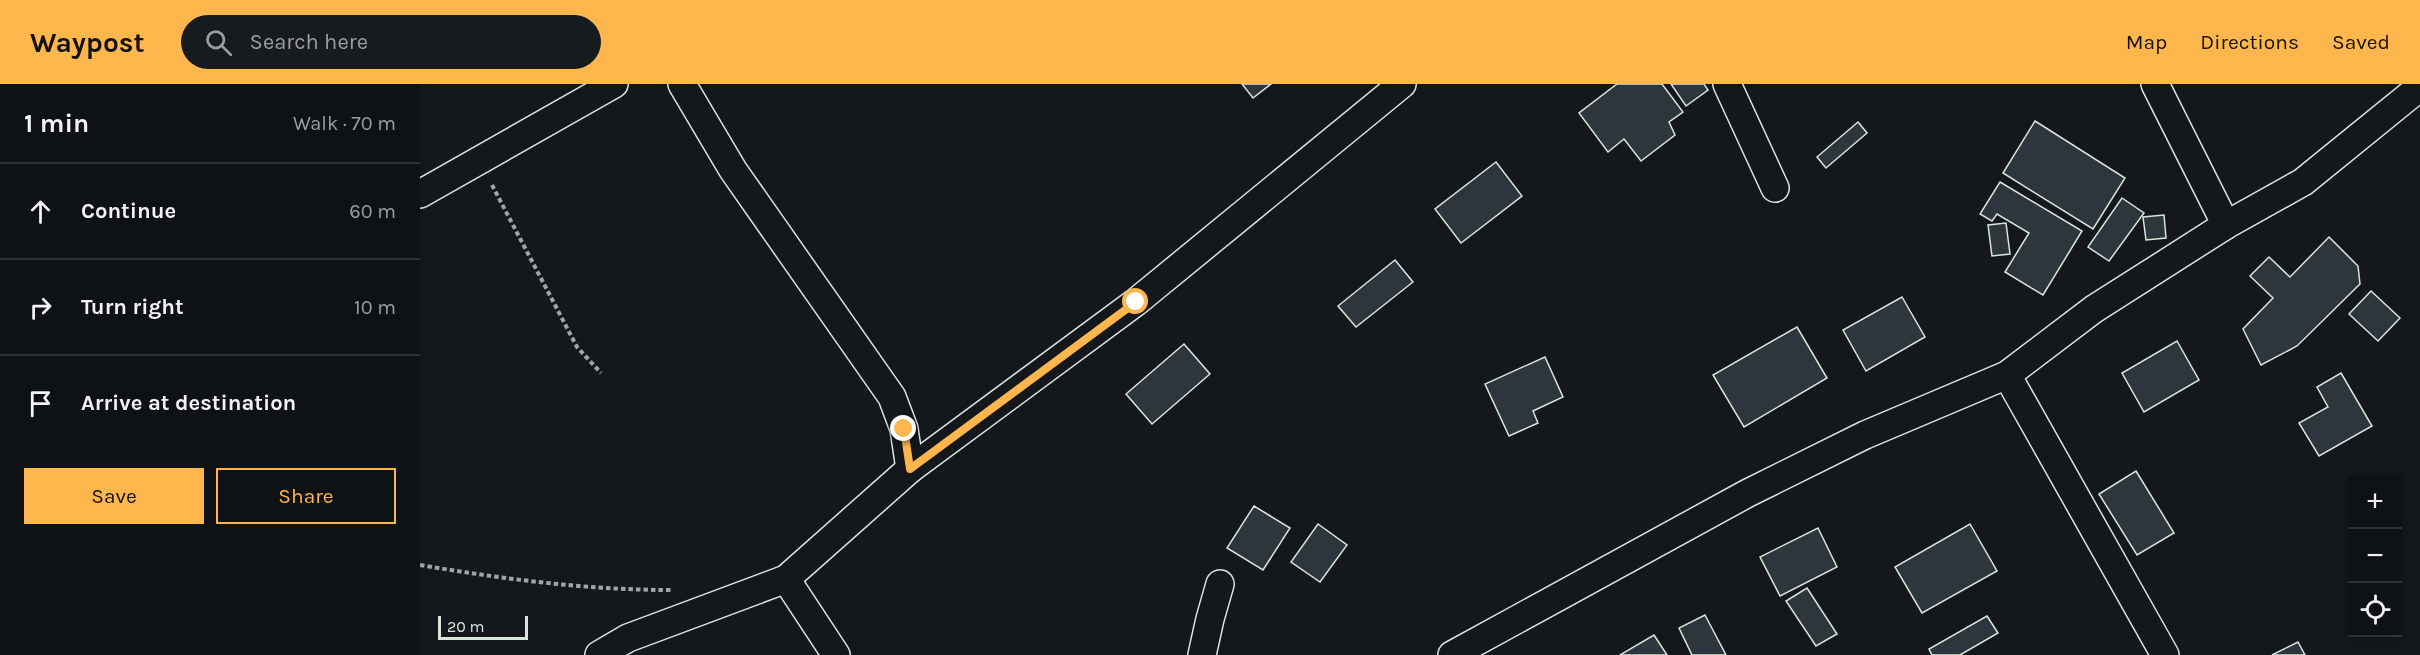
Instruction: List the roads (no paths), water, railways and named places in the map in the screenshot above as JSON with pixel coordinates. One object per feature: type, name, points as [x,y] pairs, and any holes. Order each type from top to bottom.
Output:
[{"type":"street","points":[[420,194],[614,84]]},
{"type":"street","points":[[682,84],[734,170],[892,397],[904,429],[910,469]]},
{"type":"street","points":[[599,655],[628,638],[786,579],[910,469],[1136,302],[1402,84]]},
{"type":"street","points":[[1728,84],[1775,188]]},
{"type":"street","points":[[2155,84],[2226,225]]},
{"type":"street","points":[[1452,655],[1748,493],[1865,435],[2007,375],[2094,309],[2226,225],[2303,182],[2420,87]]},
{"type":"street","points":[[2007,375],[2165,655]]},
{"type":"street","points":[[786,579],[836,655]]},
{"type":"street","points":[[1202,655],[1220,584]]}]
